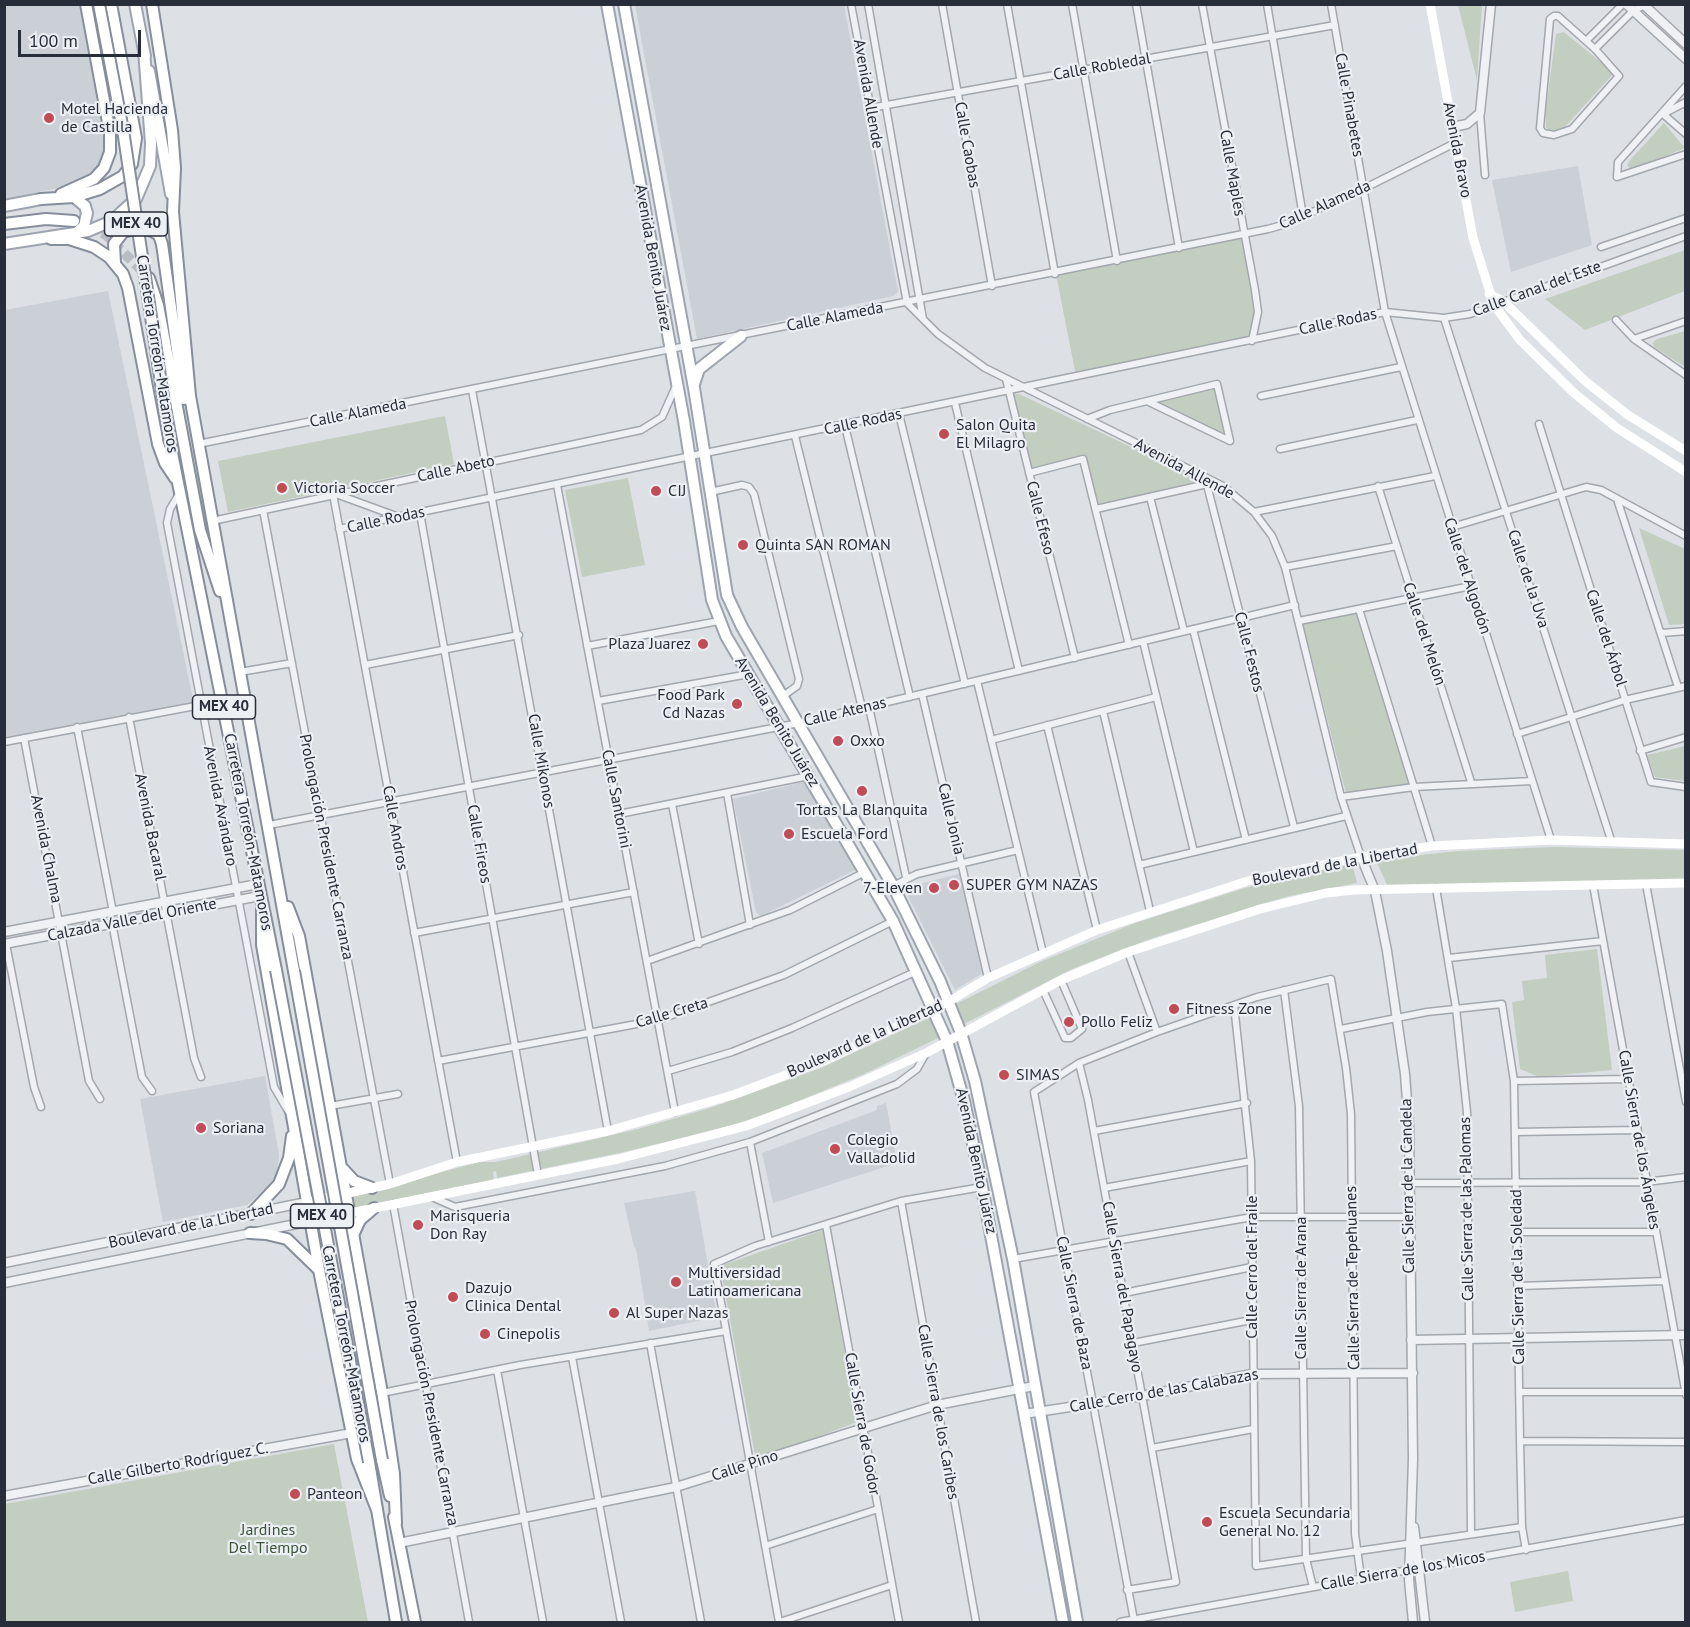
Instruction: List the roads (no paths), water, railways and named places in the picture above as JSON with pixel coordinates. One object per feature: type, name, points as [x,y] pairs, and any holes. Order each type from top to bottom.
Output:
[{"type":"main road","points":[[4,206],[41,199],[74,189],[94,179],[104,168],[110,152],[110,133],[86,4]]},
{"type":"main road","name":"Carretera Torreón-Matamoros","points":[[99,4],[123,130],[170,443],[276,970],[369,1462],[396,1623]]},
{"type":"main road","points":[[41,199],[74,197],[100,189],[123,176],[135,154],[136,138],[111,4]]},
{"type":"main road","name":"MEX 40","points":[[135,4],[165,149],[190,396],[198,444],[282,896],[382,1460],[415,1623]]},
{"type":"main road","name":"MEX 40","points":[[152,4],[172,130],[173,212]]},
{"type":"main road","name":"Avenida Benito Juárez","points":[[607,4],[677,384],[707,580],[719,621],[893,921],[935,1009],[947,1041],[964,1101],[982,1188],[1063,1623]]},
{"type":"main road","name":"Avenida Benito Juárez","points":[[624,4],[694,388],[730,603],[893,886],[961,1033],[975,1081],[1013,1259],[1038,1412],[1077,1623]]},
{"type":"main road","name":"Avenida Bravo","points":[[1430,4],[1473,238],[1489,294],[1585,381],[1628,415],[1686,452]]},
{"type":"main road","points":[[51,239],[95,229],[120,216],[133,203],[145,182],[150,166],[151,143],[144,50]]},
{"type":"main road","points":[[73,234],[84,226],[87,220],[85,206],[74,197]]},
{"type":"main road","points":[[4,224],[46,219],[74,221]]},
{"type":"main road","points":[[177,481],[168,470],[160,451],[128,288],[115,263],[114,244],[123,232],[143,226],[159,235],[162,244],[170,315],[190,434],[202,489],[210,510]]},
{"type":"main road","points":[[4,244],[69,239],[86,243],[115,263]]},
{"type":"main road","points":[[149,278],[158,305],[200,530],[210,566],[227,608]]},
{"type":"main road","name":"Avenida Bravo","points":[[1498,303],[1521,340],[1574,393],[1664,460],[1686,472]]},
{"type":"main road","points":[[694,388],[699,369],[741,336]]},
{"type":"main road","points":[[1574,393],[1585,381]]},
{"type":"main road","points":[[1664,460],[1674,445]]},
{"type":"main road","name":"Boulevard de la Libertad","points":[[307,1202],[390,1184],[457,1162],[608,1131],[675,1113],[826,1060],[935,1009],[988,978],[1097,930],[1251,880],[1361,857],[1432,846],[1551,840],[1686,844]]},
{"type":"main road","name":"Boulevard de la Libertad","points":[[310,1221],[669,1148],[746,1126],[849,1087],[926,1053],[1061,980],[1128,952],[1260,909],[1326,893],[1436,888],[1686,883]]},
{"type":"main road","points":[[260,894],[262,945],[318,1265],[361,1474],[377,1510]]},
{"type":"main road","points":[[282,896],[299,936],[355,1238],[394,1474],[396,1523]]},
{"type":"main road","points":[[251,1214],[271,1195],[285,1172],[293,1120]]},
{"type":"main road","points":[[300,1161],[305,1165],[320,1168],[341,1162]]},
{"type":"main road","points":[[341,1162],[354,1181],[372,1188]]},
{"type":"main road","points":[[355,1238],[360,1220],[374,1208]]},
{"type":"main road","points":[[250,1233],[287,1239],[318,1265]]},
{"type":"main road","points":[[318,1265],[325,1250],[355,1238]]},
{"type":"street","name":"Avenida Allende","points":[[851,4],[907,303],[961,352],[1006,379],[1206,480],[1223,486],[1254,512],[1272,536],[1285,567],[1341,797],[1361,857]]},
{"type":"street","name":"Avenida Allende","points":[[868,4],[923,319]]},
{"type":"street","name":"Calle Caobas","points":[[942,4],[992,286]]},
{"type":"street","points":[[1007,4],[1055,274]]},
{"type":"street","points":[[1072,4],[1117,261]]},
{"type":"street","points":[[1136,4],[1179,248]]},
{"type":"street","name":"Calle Maples","points":[[1202,4],[1258,312],[1252,341]]},
{"type":"street","points":[[1267,4],[1303,216]]},
{"type":"street","name":"Calle Pinabetes","points":[[1331,4],[1385,312]]},
{"type":"street","points":[[1485,175],[1480,113],[1491,4]]},
{"type":"street","points":[[1586,41],[1627,7],[1644,5],[1686,44]]},
{"type":"street","points":[[1595,49],[1627,7]]},
{"type":"street","points":[[1627,7],[1686,59]]},
{"type":"street","points":[[1558,16],[1595,49],[1617,73],[1618,79],[1572,129],[1554,135],[1542,133],[1540,128],[1550,19],[1558,16]]},
{"type":"street","name":"Calle Robledal","points":[[870,108],[1335,25]]},
{"type":"street","points":[[1686,86],[1618,162],[1617,177],[1686,154]]},
{"type":"street","points":[[1662,114],[1686,102]]},
{"type":"street","points":[[1452,127],[1467,124],[1480,113]]},
{"type":"street","points":[[1662,114],[1686,134]]},
{"type":"street","name":"Calle Alameda","points":[[198,444],[1244,235],[1286,224],[1364,189],[1455,143]]},
{"type":"street","name":"Calle Canal del Este","points":[[1601,247],[1686,218]]},
{"type":"street","name":"Calle Canal del Este","points":[[1385,312],[1444,318],[1470,314],[1686,236]]},
{"type":"street","name":"Calle Rodas","points":[[339,529],[1009,392],[1385,312]]},
{"type":"street","name":"Calle del Algodón","points":[[1385,312],[1417,420],[1551,840]]},
{"type":"street","name":"Calle de la Uva","points":[[1444,318],[1611,840]]},
{"type":"street","points":[[1616,320],[1634,339],[1686,375]]},
{"type":"street","points":[[1634,339],[1686,321]]},
{"type":"street","points":[[1261,396],[1401,367]]},
{"type":"street","name":"Calle Efeso","points":[[1006,379],[1075,658]]},
{"type":"street","name":"Calle Abeto","points":[[212,521],[650,427],[662,417],[677,384]]},
{"type":"street","points":[[1087,419],[1110,410],[1217,384],[1230,441],[1149,402]]},
{"type":"street","name":"Calle Mikonos","points":[[472,390],[494,498],[608,1131]]},
{"type":"street","points":[[955,403],[1019,671]]},
{"type":"street","points":[[899,414],[965,684]]},
{"type":"street","points":[[1280,449],[1417,420]]},
{"type":"street","name":"Calle del Árbol","points":[[1539,424],[1651,782],[1686,787]]},
{"type":"street","points":[[845,426],[910,697]]},
{"type":"street","points":[[795,436],[866,708],[906,877]]},
{"type":"street","points":[[1029,473],[1083,459],[1129,645]]},
{"type":"street","points":[[1254,512],[1435,476]]},
{"type":"street","points":[[1096,509],[1150,497],[1206,480]]},
{"type":"street","name":"Calle Festos","points":[[1206,480],[1294,827]]},
{"type":"street","name":"Calle Santorini","points":[[557,485],[675,1113]]},
{"type":"street","points":[[710,492],[742,485],[749,487],[754,494],[799,679],[797,687],[783,696]]},
{"type":"street","name":"Calle del Melón","points":[[1378,486],[1471,782]]},
{"type":"street","points":[[1452,527],[1586,486],[1594,487],[1686,536]]},
{"type":"street","name":"Avenida Avándaro","points":[[180,494],[170,509],[167,524],[274,1087],[293,1120]]},
{"type":"street","points":[[334,494],[399,517]]},
{"type":"street","name":"Calle Andros","points":[[334,494],[457,1162]]},
{"type":"street","points":[[1150,497],[1184,632]]},
{"type":"street","points":[[1618,501],[1678,687]]},
{"type":"street","name":"Prolongación Presidente Carranza","points":[[263,510],[390,1184]]},
{"type":"street","name":"Calle Fireos","points":[[420,513],[538,1175]]},
{"type":"street","points":[[1285,567],[1397,546]]},
{"type":"street","points":[[1299,621],[1471,586]]},
{"type":"street","name":"Calle Atenas","points":[[269,825],[799,723],[1295,605]]},
{"type":"street","points":[[1359,609],[1432,846]]},
{"type":"street","points":[[587,646],[719,621]]},
{"type":"street","points":[[1193,629],[1246,840]]},
{"type":"street","points":[[1662,633],[1686,631]]},
{"type":"street","points":[[365,665],[519,635]]},
{"type":"street","points":[[1143,641],[1194,852]]},
{"type":"street","points":[[240,672],[292,663]]},
{"type":"street","points":[[598,701],[749,674]]},
{"type":"street","points":[[977,681],[1043,953]]},
{"type":"street","points":[[1517,734],[1625,700],[1686,686]]},
{"type":"street","name":"Calle Jonia","points":[[922,694],[988,978]]},
{"type":"street","points":[[991,740],[1156,697]]},
{"type":"street","points":[[4,742],[223,700]]},
{"type":"street","points":[[1103,711],[1150,911]]},
{"type":"street","name":"Avenida Bacaral","points":[[129,717],[194,1058],[201,1077]]},
{"type":"street","points":[[1047,725],[1097,930]]},
{"type":"street","points":[[77,727],[113,912]]},
{"type":"street","points":[[1640,751],[1686,737]]},
{"type":"street","name":"Avenida Chalma","points":[[24,738],[89,1081],[100,1099]]},
{"type":"street","points":[[619,814],[810,776]]},
{"type":"street","points":[[1341,797],[1471,782],[1532,781]]},
{"type":"street","points":[[727,793],[750,925]]},
{"type":"street","points":[[672,804],[699,944]]},
{"type":"street","points":[[1139,865],[1346,816]]},
{"type":"street","points":[[893,886],[906,877],[1018,850]]},
{"type":"street","name":"Calle Sierra de la Candela","points":[[1361,857],[1375,891],[1397,1017],[1406,1096],[1410,1183],[1414,1543]]},
{"type":"street","points":[[647,961],[790,910],[865,872]]},
{"type":"street","points":[[1646,884],[1686,1102]]},
{"type":"street","name":"Calle Sierra de los Ángeles","points":[[1593,885],[1685,1394]]},
{"type":"street","name":"Calzada Valle del Oriente","points":[[4,932],[236,888],[260,894]]},
{"type":"street","name":"Calle Sierra de las Palomas","points":[[1436,888],[1456,1008],[1467,1112],[1471,1532]]},
{"type":"street","points":[[414,933],[634,892]]},
{"type":"street","name":"Calzada Valle del Oriente","points":[[5,944],[260,894]]},
{"type":"street","name":"Calle Creta","points":[[438,1061],[658,1020],[784,975],[893,921]]},
{"type":"street","points":[[112,923],[142,1077],[152,1091]]},
{"type":"street","points":[[1449,958],[1603,941]]},
{"type":"street","points":[[5,944],[34,1087],[41,1107]]},
{"type":"street","points":[[1128,952],[1157,1032]]},
{"type":"street","points":[[668,1071],[732,1052],[782,1032],[917,971]]},
{"type":"street","name":"Calle Sierra de Tepehuanes","points":[[1284,990],[1331,979],[1341,1029],[1351,1114],[1357,1551],[1361,1578]]},
{"type":"street","points":[[1043,990],[1065,1038],[1071,1038],[1082,1029],[1061,980]]},
{"type":"street","points":[[1079,1064],[1157,1032],[1284,990]]},
{"type":"street","name":"Calle Sierra de Arana","points":[[1284,990],[1299,1106],[1306,1559],[1313,1587]]},
{"type":"street","name":"Calle Sierra de la Soledad","points":[[1456,1008],[1502,1004],[1514,1081],[1522,1527],[1526,1550]]},
{"type":"street","name":"Calle Cerro del Fraile","points":[[1234,1005],[1251,1161],[1251,1320],[1256,1566],[1306,1559]]},
{"type":"street","points":[[1341,1029],[1456,1008]]},
{"type":"street","points":[[432,1197],[455,1207],[655,1168],[750,1142],[897,1084],[917,1069],[926,1053]]},
{"type":"street","name":"Calle Sierra de Baza","points":[[1079,1064],[1034,1092],[1134,1620]]},
{"type":"street","name":"Calle Sierra del Papagayo","points":[[1079,1064],[1094,1131],[1176,1582],[1127,1590]]},
{"type":"street","points":[[1514,1081],[1627,1079]]},
{"type":"street","points":[[330,1106],[398,1094]]},
{"type":"street","points":[[1094,1131],[1246,1103]]},
{"type":"street","points":[[1516,1132],[1637,1130]]},
{"type":"street","points":[[750,1142],[769,1242]]},
{"type":"street","points":[[1104,1188],[1251,1161]]},
{"type":"street","points":[[1410,1183],[1646,1182],[1686,1177]]},
{"type":"street","points":[[892,1585],[779,1623],[714,1264],[769,1242],[901,1201],[982,1188]]},
{"type":"street","name":"Calle Sierra de los Caribes","points":[[901,1201],[976,1623]]},
{"type":"street","name":"Boulevard de la Libertad","points":[[4,1263],[307,1202]]},
{"type":"street","name":"Prolongación Presidente Carranza","points":[[393,1204],[469,1623]]},
{"type":"street","points":[[1013,1259],[1252,1217],[1409,1217]]},
{"type":"street","name":"Boulevard de la Libertad","points":[[4,1283],[310,1221]]},
{"type":"street","name":"Calle Sierra de Godor","points":[[826,1225],[899,1623]]},
{"type":"street","points":[[1518,1232],[1656,1232]]},
{"type":"street","points":[[1124,1293],[1252,1268]]},
{"type":"street","points":[[1519,1286],[1665,1281]]},
{"type":"street","points":[[1133,1343],[1251,1320]]},
{"type":"street","points":[[382,1393],[497,1370],[726,1331]]},
{"type":"street","points":[[1411,1340],[1686,1335]]},
{"type":"street","points":[[650,1343],[701,1623]]},
{"type":"street","points":[[572,1357],[621,1623]]},
{"type":"street","points":[[497,1370],[543,1623]]},
{"type":"street","name":"Calle Cerro de las Calabazas","points":[[1024,1414],[1143,1396],[1252,1374],[1413,1373]]},
{"type":"street","name":"Calle Pino","points":[[399,1543],[676,1487],[937,1406],[1034,1386]]},
{"type":"street","points":[[1519,1392],[1685,1394]]},
{"type":"street","points":[[1152,1449],[1253,1429]]},
{"type":"street","name":"Calle Gilberto Rodríguez C.","points":[[4,1496],[352,1433]]},
{"type":"street","points":[[1520,1442],[1686,1442]]},
{"type":"street","points":[[765,1546],[878,1509]]},
{"type":"street","name":"Calle Sierra de los Micos","points":[[1120,1623],[1686,1520]]},
{"type":"street","points":[[1306,1559],[1471,1532],[1522,1527]]},
{"type":"street","points":[[1414,1543],[1425,1623]]},
{"type":"street","points":[[1413,1623],[1409,1569],[1414,1543]]},
{"type":"tunnel","points":[[89,226],[106,235],[147,276]]},
{"type":"place","name":"Motel Hacienda de Castilla","points":[[49,118]]},
{"type":"place","name":"Salon Quita El Milagro","points":[[944,434]]},
{"type":"place","name":"Victoria Soccer","points":[[282,488]]},
{"type":"place","name":"CIJ","points":[[656,491]]},
{"type":"place","name":"Quinta SAN ROMAN","points":[[743,545]]},
{"type":"place","name":"Plaza Juarez","points":[[703,644]]},
{"type":"place","name":"Food Park Cd Nazas","points":[[737,704]]},
{"type":"place","name":"Oxxo","points":[[838,741]]},
{"type":"place","name":"Tortas La Blanquita","points":[[862,791]]},
{"type":"place","name":"Escuela Ford","points":[[789,834]]},
{"type":"place","name":"SUPER GYM NAZAS","points":[[954,885]]},
{"type":"place","name":"7-Eleven","points":[[934,888]]},
{"type":"place","name":"Fitness Zone","points":[[1174,1009]]},
{"type":"place","name":"Pollo Feliz","points":[[1069,1022]]},
{"type":"place","name":"SIMAS","points":[[1004,1075]]},
{"type":"place","name":"Soriana","points":[[201,1128]]},
{"type":"place","name":"Colegio Valladolid","points":[[835,1149]]},
{"type":"place","name":"Marisqueria Don Ray","points":[[418,1225]]},
{"type":"place","name":"Multiversidad Latinoamericana","points":[[676,1282]]},
{"type":"place","name":"Dazujo Clinica Dental","points":[[453,1297]]},
{"type":"place","name":"Al Super Nazas","points":[[614,1313]]},
{"type":"place","name":"Cinepolis","points":[[485,1334]]},
{"type":"place","name":"Panteon","points":[[295,1494]]},
{"type":"place","name":"Escuela Secundaria General No. 12","points":[[1207,1522]]},
{"type":"park label","name":"Jardines Del Tiempo","points":[[268,1539]]}]
